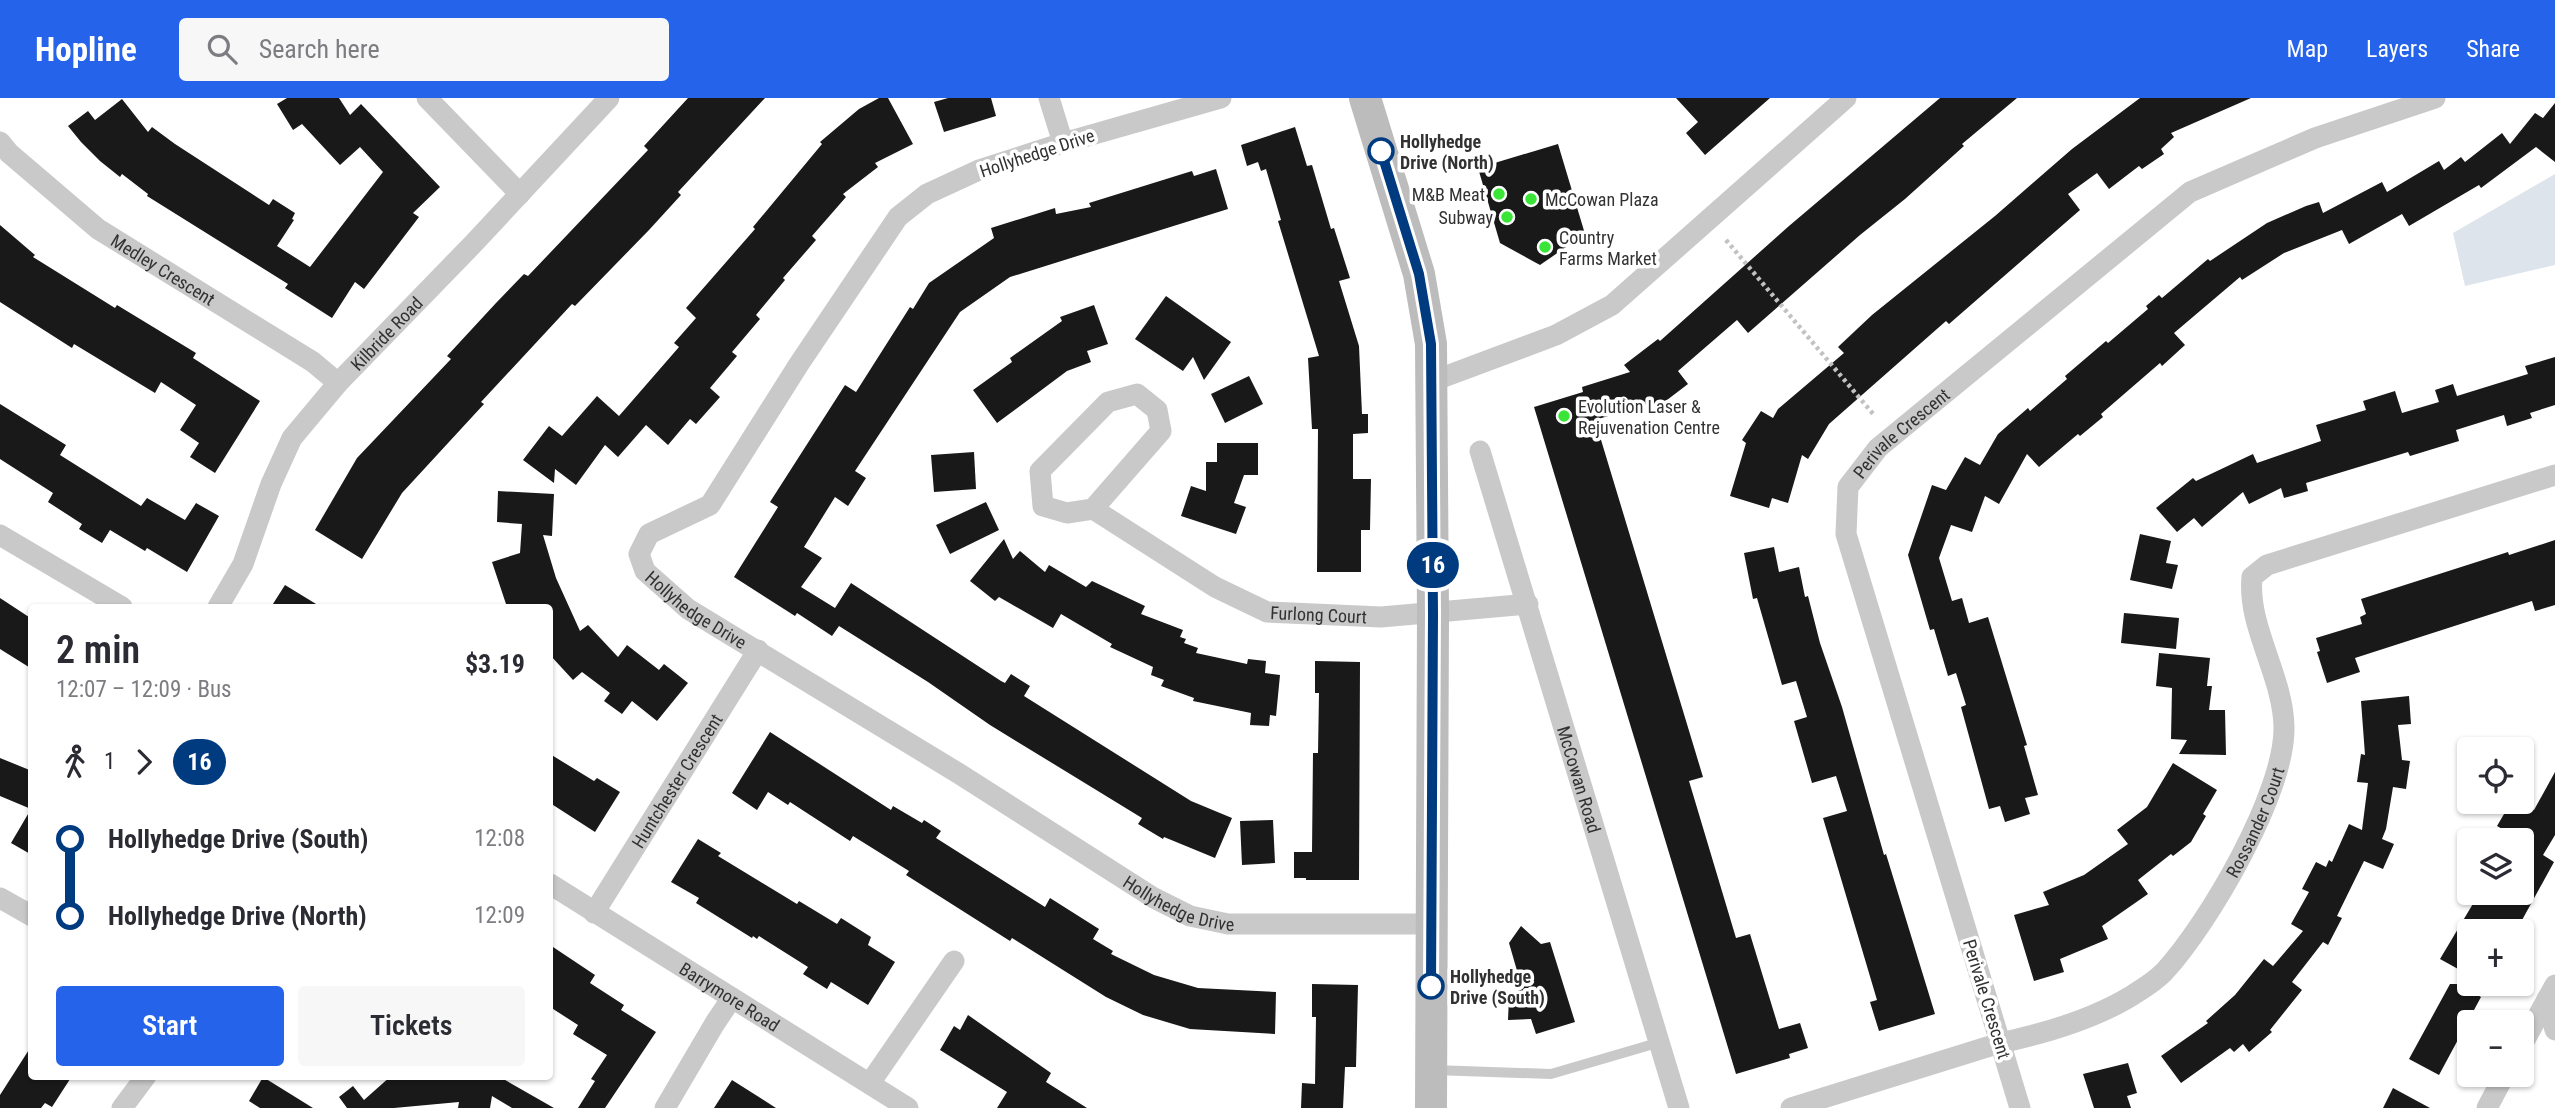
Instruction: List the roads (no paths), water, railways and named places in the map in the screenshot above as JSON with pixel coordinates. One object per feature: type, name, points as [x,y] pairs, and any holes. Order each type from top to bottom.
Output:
[{"type":"main road","points":[[1365,98],[1416,263],[1425,300],[1431,344],[1431,1108]]},
{"type":"street","points":[[427,98],[520,194]]},
{"type":"street","name":"Kilbride Road","points":[[220,604],[243,564],[271,484],[292,438],[338,383],[609,98]]},
{"type":"street","points":[[1049,98],[1063,143]]},
{"type":"street","name":"Hollyhedge Drive","points":[[1221,98],[979,170],[927,194],[898,217],[815,340],[710,505],[649,534],[639,554],[645,571],[688,608],[958,773],[1154,898],[1190,916],[1228,924],[1430,924]]},
{"type":"street","name":"Perivale Crescent","points":[[2020,1108],[1846,534],[1848,487],[1878,448],[2190,192],[2315,138],[2435,98]]},
{"type":"street","points":[[1433,381],[1556,335],[1612,305],[1836,101]]},
{"type":"street","name":"Medley Crescent","points":[[0,142],[9,153],[98,229],[313,362],[338,383]]},
{"type":"street","points":[[1137,394],[1157,410],[1161,431],[1093,509],[1067,513],[1042,506],[1040,471],[1108,402],[1137,394]]},
{"type":"street","name":"McCowan Road","points":[[1480,451],[1528,604],[1657,1043],[1679,1108]]},
{"type":"street","name":"Rossander Court","points":[[1791,1108],[2030,1036],[2109,1009],[2163,973],[2201,924],[2243,850],[2267,803],[2281,755],[2284,727],[2279,689],[2250,597],[2252,577],[2267,565],[2555,475]]},
{"type":"street","name":"Furlong Court","points":[[1093,509],[1215,587],[1267,612],[1381,617],[1528,604]]},
{"type":"street","points":[[0,535],[117,604]]},
{"type":"street","name":"Huntchester Crescent","points":[[594,913],[758,650]]},
{"type":"street","name":"Barrymore Road","points":[[553,886],[908,1108]]},
{"type":"street","points":[[0,898],[28,914]]},
{"type":"street","points":[[870,1083],[954,961]]},
{"type":"street","points":[[2551,992],[2555,1030]]},
{"type":"street","points":[[2534,1023],[2551,992]]},
{"type":"street","points":[[665,1108],[715,1023],[733,999]]},
{"type":"street","points":[[122,1108],[143,1080]]},
{"type":"street","points":[[2487,1108],[2498,1087]]},
{"type":"lane","points":[[1431,1070],[1552,1074],[1657,1043]]},
{"type":"place","name":"Hollyhedge Drive (North)","points":[[1381,151]]},
{"type":"place","name":"M&B Meat","points":[[1499,194]]},
{"type":"place","name":"McCowan Plaza","points":[[1531,199]]},
{"type":"place","name":"Subway","points":[[1507,217]]},
{"type":"place","name":"Country Farms Market","points":[[1545,247]]},
{"type":"place","name":"Evolution Laser & Rejuvenation Centre","points":[[1564,416]]},
{"type":"place","name":"Hollyhedge Drive (South)","points":[[1431,986]]}]
